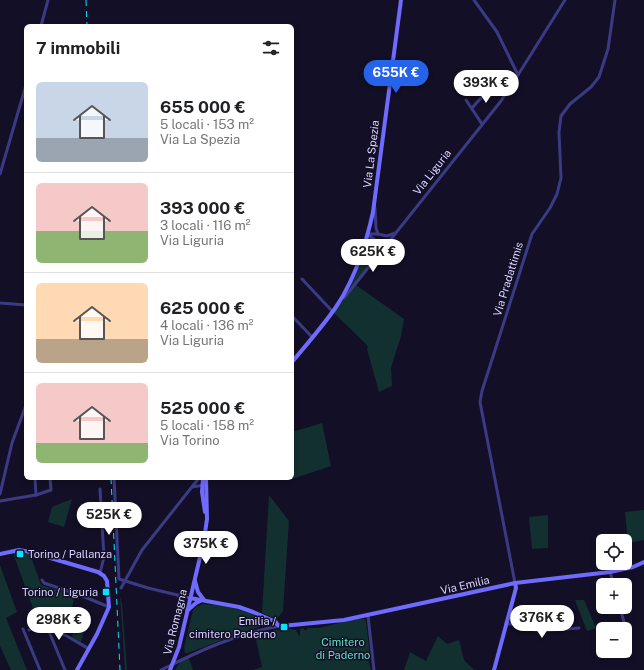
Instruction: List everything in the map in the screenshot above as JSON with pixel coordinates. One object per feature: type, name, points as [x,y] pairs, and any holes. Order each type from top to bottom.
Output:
[{"type":"main road","name":"Via La Spezia","points":[[337,305],[356,266],[367,234],[374,202],[401,0]]},
{"type":"main road","name":"Via Liguria","points":[[294,360],[337,305]]},
{"type":"main road","name":"Via Romagna","points":[[205,480],[202,486],[206,530]]},
{"type":"main road","name":"Via Romagna","points":[[170,670],[180,643],[206,530],[207,519],[205,480]]},
{"type":"main road","points":[[0,554],[11,551],[28,551],[100,573],[104,576],[107,583],[109,607],[77,670]]},
{"type":"main road","name":"Via Emilia","points":[[190,598],[243,608],[282,626],[332,622],[368,616],[515,583],[610,572],[633,567],[644,562]]},
{"type":"main road","points":[[187,612],[196,603],[204,600],[198,592],[195,579]]},
{"type":"main road","points":[[494,670],[516,588],[515,583]]},
{"type":"main road","name":"Via Emilia","points":[[274,622],[290,625]]},
{"type":"street","points":[[42,24],[48,0]]},
{"type":"street","points":[[474,0],[497,32],[518,75]]},
{"type":"street","name":"Via Liguria","points":[[337,305],[482,124],[518,75],[565,0]]},
{"type":"street","name":"Via Pradattimis","points":[[515,583],[480,402],[482,391],[530,238],[550,208],[557,194],[562,168],[560,132],[561,116],[570,104],[591,87],[599,77],[608,49],[615,0]]},
{"type":"street","points":[[472,108],[489,89]]},
{"type":"street","points":[[0,174],[24,92]]},
{"type":"street","points":[[466,100],[482,124]]},
{"type":"street","points":[[374,202],[376,228],[378,234]]},
{"type":"street","points":[[367,234],[387,236],[396,232]]},
{"type":"street","points":[[367,234],[379,243],[387,244]]},
{"type":"street","points":[[302,279],[333,312]]},
{"type":"street","points":[[0,303],[24,305]]},
{"type":"street","points":[[294,318],[312,337]]},
{"type":"street","points":[[0,494],[12,443],[24,410]]},
{"type":"street","points":[[35,480],[36,495]]},
{"type":"street","points":[[0,501],[36,495],[51,490],[50,480]]},
{"type":"street","points":[[114,480],[119,579],[125,581]]},
{"type":"street","points":[[121,588],[142,550],[196,480]]},
{"type":"street","points":[[192,487],[202,486]]},
{"type":"street","points":[[100,489],[104,557],[100,573]]},
{"type":"street","points":[[610,572],[612,578]]},
{"type":"street","points":[[42,580],[44,583],[75,593],[109,607]]},
{"type":"street","name":"Via Emilia","points":[[125,581],[190,598]]},
{"type":"street","points":[[177,595],[182,599],[187,612]]},
{"type":"street","points":[[368,616],[374,670]]},
{"type":"street","points":[[506,623],[540,631],[579,628]]},
{"type":"street","points":[[161,670],[204,649],[234,638],[282,626]]},
{"type":"street","points":[[29,630],[37,627],[60,632],[89,649]]},
{"type":"street","points":[[23,629],[40,670]]},
{"type":"street","points":[[48,629],[65,670]]},
{"type":"green space","points":[[370,237],[376,243],[384,246],[378,253],[374,247],[370,252],[372,254],[374,252],[377,254],[349,290],[360,265]]},
{"type":"green space","points":[[356,285],[404,319],[401,336],[391,368],[392,386],[379,392],[367,349],[368,346],[333,312]]},
{"type":"green space","points":[[322,423],[331,466],[294,478],[294,431]]},
{"type":"green space","points":[[269,495],[289,521],[283,611],[277,619],[262,613]]},
{"type":"green space","points":[[72,499],[64,527],[48,522],[52,507]]},
{"type":"green space","points":[[644,510],[644,540],[632,542],[632,534],[627,534],[625,512]]},
{"type":"green space","points":[[548,515],[548,548],[532,549],[529,517]]},
{"type":"green space","points":[[13,553],[30,554],[41,585],[75,595],[72,608],[79,610],[77,616],[51,608],[55,619],[46,625],[38,622]]},
{"type":"green space","points":[[0,565],[17,612],[6,618],[27,670],[11,670],[0,646]]},
{"type":"green space","points":[[120,597],[122,603],[127,670],[125,670]]},
{"type":"green space","points":[[575,600],[584,600],[596,628],[587,631]]},
{"type":"green space","points":[[203,604],[228,607],[243,611],[268,621],[268,624],[185,653],[184,648],[193,610]]},
{"type":"green space","points":[[77,616],[87,621],[81,642],[72,637]]},
{"type":"green space","name":"Cimitero di Paderno","points":[[356,619],[364,619],[366,621],[370,656],[368,659],[371,670],[253,670],[262,667],[255,635],[285,628],[296,630],[299,636],[300,629],[304,628],[304,630],[307,630],[307,628],[319,628]]},
{"type":"green space","points":[[438,636],[447,644],[459,640],[464,660],[474,670],[404,670],[410,652],[426,661]]},
{"type":"green space","points":[[188,656],[193,670],[175,670],[183,658]]},
{"type":"railway","points":[[86,0],[87,24]]},
{"type":"railway","points":[[111,480],[120,670]]},
{"type":"place","name":"Torino / Pallanza","points":[[20,554]]},
{"type":"place","name":"Torino / Liguria","points":[[106,592]]},
{"type":"place","name":"Emilia / cimitero Paderno","points":[[284,627]]}]
